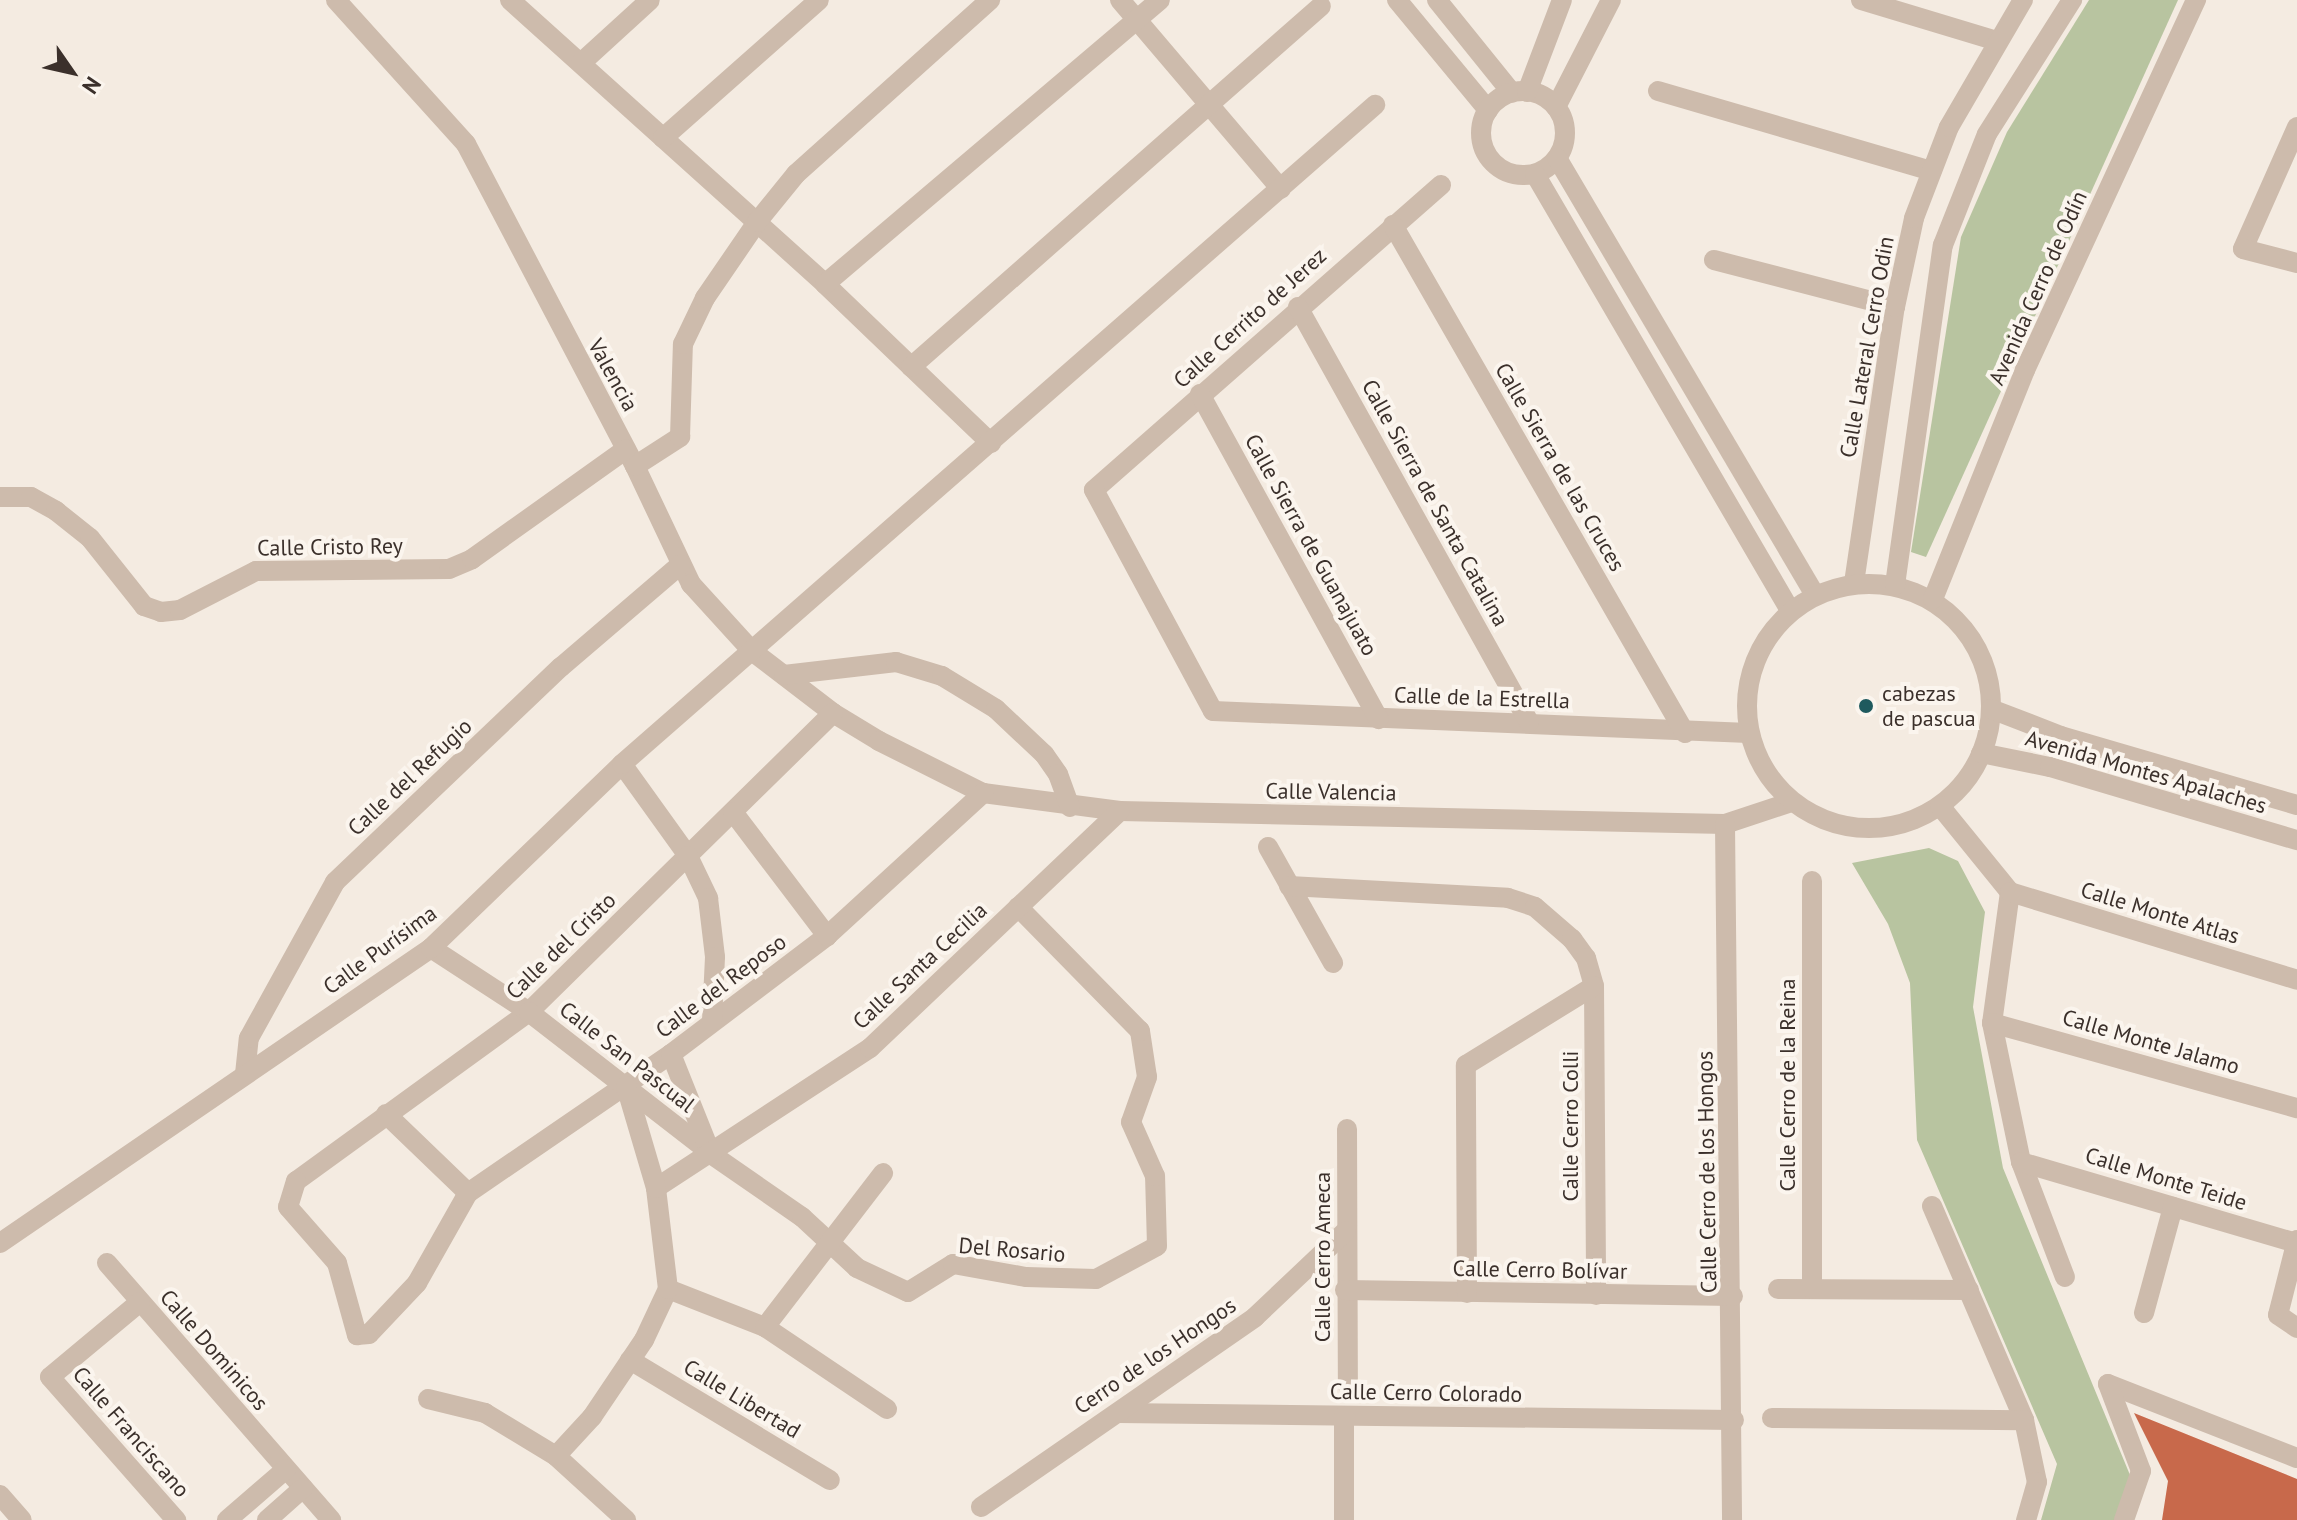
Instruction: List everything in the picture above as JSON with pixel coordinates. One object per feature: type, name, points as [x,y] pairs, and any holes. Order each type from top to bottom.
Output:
[{"type":"street","name":"Valencia","points":[[336,0],[466,144],[631,457],[680,565],[718,618],[752,651],[833,713],[879,741]]},
{"type":"street","points":[[510,0],[825,284],[991,443]]},
{"type":"street","points":[[581,63],[650,0]]},
{"type":"street","points":[[663,138],[819,0]]},
{"type":"street","points":[[757,222],[796,174],[990,0]]},
{"type":"street","points":[[1120,0],[1281,189]]},
{"type":"street","points":[[825,284],[1160,0]]},
{"type":"street","points":[[1397,0],[1488,110]]},
{"type":"street","points":[[1437,0],[1520,92],[1556,107]]},
{"type":"street","points":[[1562,0],[1520,92],[1488,110],[1481,129],[1490,158],[1514,175],[1535,174],[1557,158],[1565,138],[1556,107],[1611,0]]},
{"type":"street","points":[[1861,0],[1997,41]]},
{"type":"street","name":"Calle Lateral Cerro Odin","points":[[1854,583],[1895,307],[1914,218],[1949,127],[2023,0]]},
{"type":"street","points":[[1895,585],[1943,245],[1987,134],[2072,0]]},
{"type":"street","name":"Avenida Cerro de Odín","points":[[1933,599],[2025,370],[2196,0]]},
{"type":"street","points":[[911,367],[1321,6]]},
{"type":"street","points":[[1658,91],[1932,171]]},
{"type":"street","name":"Calle Purísima","points":[[0,1243],[431,948],[622,764],[1375,105]]},
{"type":"street","points":[[2297,127],[2243,249],[2297,263]]},
{"type":"street","points":[[1557,158],[1815,595]]},
{"type":"street","points":[[1535,174],[1791,612]]},
{"type":"street","name":"Calle Cerrito de Jerez","points":[[1213,711],[1094,490],[1298,307],[1441,185]]},
{"type":"street","name":"Calle Cristo Rey","points":[[3,496],[31,497],[56,511],[90,538],[144,606],[161,612],[180,610],[256,571],[449,569],[472,559],[631,457],[680,437],[683,344],[705,298],[757,222]]},
{"type":"street","name":"Calle Sierra de las Cruces","points":[[1393,225],[1685,733]]},
{"type":"street","points":[[1714,260],[1895,307]]},
{"type":"street","name":"Calle Sierra de Santa Catalina","points":[[1298,307],[1529,722]]},
{"type":"street","name":"Calle Sierra de Guanajuato","points":[[1200,394],[1379,719]]},
{"type":"street","name":"Calle del Refugio","points":[[245,1074],[249,1038],[335,882],[561,667],[680,565]]},
{"type":"street","points":[[1854,583],[1895,585],[1933,599],[1963,626],[1984,661],[1991,709],[1981,753],[1969,778],[1940,806],[1904,824],[1865,829],[1826,821],[1791,802],[1764,771],[1749,733],[1747,692],[1758,653],[1791,612],[1815,595],[1854,583]]},
{"type":"street","points":[[784,675],[896,662],[942,676],[996,709],[1044,754],[1058,774],[1070,807]]},
{"type":"street","name":"Avenida Montes Apalaches","points":[[1991,709],[2061,736],[2297,805]]},
{"type":"street","name":"Calle de la Estrella","points":[[1213,711],[1529,722],[1685,733],[1749,733]]},
{"type":"street","name":"Calle del Cristo","points":[[468,1193],[417,1283],[363,1337],[354,1331],[337,1263],[288,1207],[296,1181],[529,1012],[833,713]]},
{"type":"street","name":"Calle Valencia","points":[[879,741],[983,793],[1070,807],[1120,811],[1725,824],[1791,802]]},
{"type":"street","name":"Avenida Montes Apalaches","points":[[1981,753],[2050,767],[2297,840]]},
{"type":"street","points":[[622,764],[688,856],[714,926],[712,1021]]},
{"type":"street","name":"Calle del Reposo","points":[[468,1193],[671,1054],[827,936],[983,793]]},
{"type":"street","points":[[1940,806],[2010,892],[1992,1023],[2021,1162],[2065,1277]]},
{"type":"street","name":"Calle Santa Cecilia","points":[[656,1188],[870,1048],[1120,811]]},
{"type":"street","points":[[733,812],[827,936]]},
{"type":"street","name":"Calle Cerro de los Hongos","points":[[1725,824],[1733,1296],[1732,1520]]},
{"type":"street","points":[[1268,847],[1333,963]]},
{"type":"street","name":"Calle Cerro de la Reina","points":[[1812,881],[1812,1289]]},
{"type":"street","name":"Calle Cerro Colli","points":[[1289,886],[1508,898],[1535,907],[1586,958],[1594,986],[1596,1295]]},
{"type":"street","name":"Calle Monte Atlas","points":[[2010,892],[2297,980]]},
{"type":"street","name":"Del Rosario","points":[[711,1154],[831,1241],[857,1268],[908,1292],[953,1264],[1026,1277],[1096,1279],[1157,1246],[1155,1176],[1131,1122],[1147,1077],[1140,1031],[1018,907]]},
{"type":"street","name":"Calle San Pascual","points":[[431,948],[529,1012],[711,1154]]},
{"type":"street","points":[[1467,1293],[1466,1065],[1594,986]]},
{"type":"street","name":"Calle Monte Jalamo","points":[[1992,1023],[2297,1108]]},
{"type":"street","points":[[671,1054],[711,1154]]},
{"type":"street","points":[[556,1456],[592,1417],[630,1360],[668,1289],[656,1188],[626,1086]]},
{"type":"street","points":[[386,1114],[468,1193]]},
{"type":"street","name":"Calle Cerro Ameca","points":[[1347,1129],[1345,1290],[1348,1385]]},
{"type":"street","name":"Calle Monte Teide","points":[[2021,1162],[2296,1242]]},
{"type":"street","points":[[765,1327],[883,1173]]},
{"type":"street","points":[[1932,1206],[2024,1420],[2037,1482],[2026,1520]]},
{"type":"street","points":[[2144,1313],[2173,1207]]},
{"type":"street","name":"Cerro de los Hongos","points":[[981,1507],[1255,1317],[1346,1231]]},
{"type":"street","points":[[2296,1242],[2278,1315],[2297,1328]]},
{"type":"street","name":"Calle Dominicos","points":[[107,1263],[331,1520]]},
{"type":"street","points":[[668,1289],[765,1327],[887,1409]]},
{"type":"street","points":[[1778,1289],[1969,1290]]},
{"type":"street","name":"Calle Cerro Bolívar","points":[[1345,1290],[1733,1296]]},
{"type":"street","name":"Calle Franciscano","points":[[140,1302],[50,1377],[176,1520]]},
{"type":"street","name":"Calle Libertad","points":[[630,1360],[830,1480]]},
{"type":"street","points":[[2124,1520],[2141,1471],[2108,1384],[2297,1458]]},
{"type":"street","points":[[428,1399],[485,1413],[556,1456],[626,1520]]},
{"type":"street","name":"Calle Cerro Colorado","points":[[1118,1413],[1734,1420]]},
{"type":"street","points":[[1344,1416],[1344,1520]]},
{"type":"street","points":[[1772,1418],[2024,1420]]},
{"type":"street","points":[[227,1520],[286,1469]]},
{"type":"street","points":[[267,1520],[303,1488]]},
{"type":"street","points":[[0,1495],[22,1520]]},
{"type":"green space","points":[[2089,0],[2178,0],[1926,557],[1911,552],[1961,237],[2007,132]]},
{"type":"green space","points":[[1929,848],[1958,861],[1985,912],[1973,1007],[2003,1168],[2130,1475],[2116,1520],[2041,1520],[2057,1464],[1917,1140],[1910,983],[1888,924],[1852,863]]},
{"type":"building","points":[[2134,1413],[2297,1479],[2297,1520],[2162,1520],[2168,1481]]},
{"type":"place","name":"cabezas de pascua","points":[[1866,706]]}]
